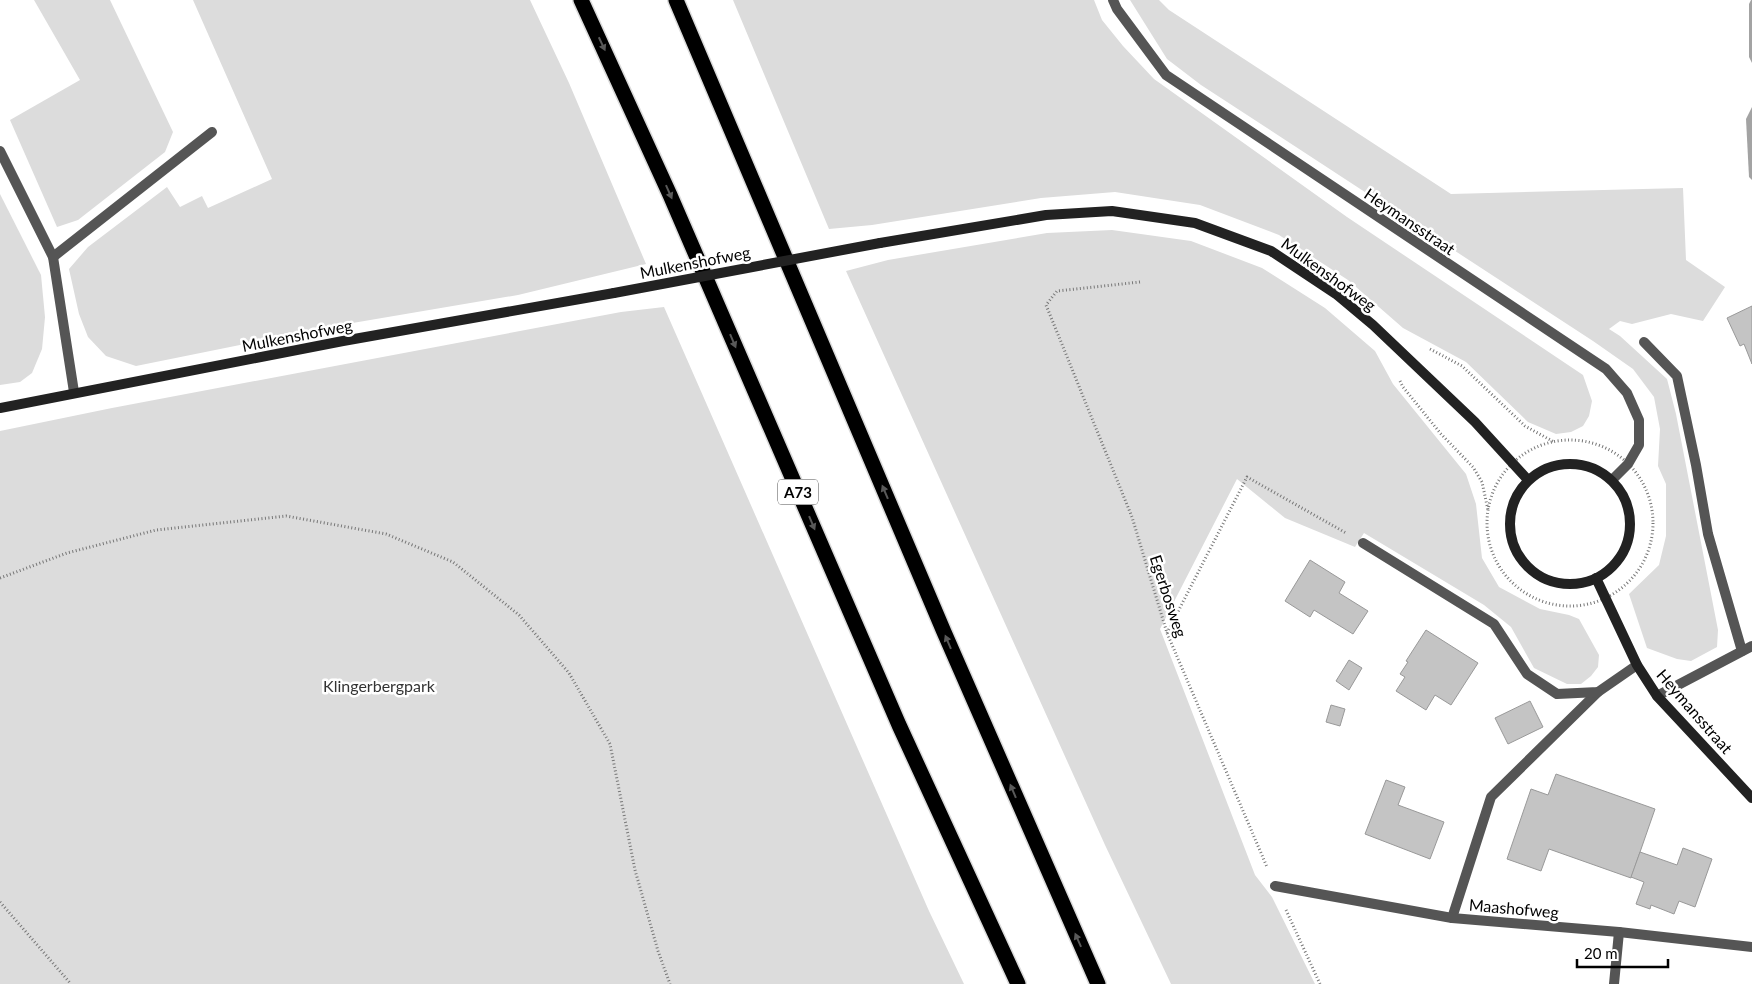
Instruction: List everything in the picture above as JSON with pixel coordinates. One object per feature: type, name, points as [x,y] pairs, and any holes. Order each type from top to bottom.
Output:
[{"type":"highway","name":"A73","points":[[581,0],[670,195],[899,726],[1018,984]]},
{"type":"highway","points":[[676,0],[944,632],[1098,984]]},
{"type":"street","name":"Heymansstraat","points":[[1113,0],[1117,9],[1166,76],[1606,369],[1627,393],[1639,420],[1639,445],[1628,464],[1612,480]]},
{"type":"street","points":[[53,257],[212,132]]},
{"type":"street","points":[[0,151],[53,257],[74,392]]},
{"type":"street","name":"Mulkenshofweg","points":[[0,408],[74,392],[334,343],[880,243],[1046,215],[1112,211],[1195,224],[1271,251],[1336,294],[1373,324],[1474,422],[1528,480]]},
{"type":"street","points":[[1644,342],[1677,376],[1708,534],[1742,651]]},
{"type":"street","points":[[1559,464],[1578,464],[1596,470],[1612,480],[1624,496],[1629,514],[1629,534],[1623,552],[1612,567],[1596,578],[1578,584],[1559,583],[1541,577],[1526,566],[1515,551],[1510,533],[1510,515],[1515,496],[1528,480],[1542,470],[1559,464]]},
{"type":"street","points":[[1363,542],[1494,624],[1527,674],[1557,694],[1598,692]]},
{"type":"street","name":"Heymansstraat","points":[[1596,578],[1604,599],[1637,665],[1657,696],[1752,798]]},
{"type":"street","points":[[1657,696],[1752,646]]},
{"type":"street","name":"Heymansstraat","points":[[1452,918],[1491,797],[1598,692],[1637,665]]},
{"type":"street","name":"Maashofweg","points":[[1275,886],[1452,918],[1619,932],[1752,947]]},
{"type":"street","points":[[1614,984],[1619,932]]},
{"type":"path","name":"Egerbosweg","points":[[1140,282],[1057,291],[1046,305],[1132,517],[1166,633],[1275,886],[1320,984]]},
{"type":"path","points":[[1398,378],[1403,387],[1441,434],[1473,467],[1482,482],[1488,510],[1486,525],[1493,556],[1503,573],[1516,587],[1544,602],[1561,606],[1577,606],[1604,599],[1624,587],[1645,559],[1652,533],[1651,506],[1639,476],[1613,452],[1582,441],[1555,442],[1525,426],[1462,366],[1427,347]]},
{"type":"path","points":[[1166,633],[1247,477],[1363,542]]},
{"type":"path","points":[[0,578],[66,553],[156,530],[286,516],[386,534],[453,562],[519,615],[569,673],[610,744],[635,870],[658,951],[670,984]]},
{"type":"path","points":[[0,902],[71,984]]},
{"type":"green space","points":[[34,0],[110,0],[173,132],[165,152],[78,220],[57,227],[10,120],[80,80]]},
{"type":"green space","points":[[193,0],[530,0],[569,83],[646,264],[518,295],[329,327],[136,366],[106,356],[88,337],[79,314],[69,269],[88,247],[167,187],[180,207],[202,196],[208,208],[272,179]]},
{"type":"green space","points":[[733,0],[1094,0],[1102,20],[1154,79],[1347,217],[1583,375],[1592,401],[1589,416],[1583,426],[1571,432],[1556,434],[1528,422],[1466,362],[1403,328],[1348,280],[1279,235],[1200,205],[1115,192],[1041,198],[872,225],[829,229]]},
{"type":"green space","points":[[1130,0],[1159,0],[1169,10],[1451,194],[1683,188],[1686,260],[1725,287],[1703,321],[1671,314],[1632,324],[1620,321],[1609,329],[1620,336],[1667,379],[1676,414],[1718,630],[1717,647],[1691,661],[1677,659],[1647,648],[1629,594],[1659,565],[1666,536],[1666,484],[1658,466],[1660,429],[1654,397],[1633,369],[1201,85],[1167,59]]},
{"type":"green space","points":[[0,194],[41,275],[45,317],[42,349],[32,373],[20,382],[0,385]]},
{"type":"green space","points":[[1112,230],[1191,241],[1262,268],[1325,308],[1375,351],[1393,384],[1466,474],[1476,504],[1482,558],[1499,587],[1540,609],[1579,619],[1599,655],[1598,667],[1581,684],[1567,684],[1534,668],[1511,627],[1484,605],[1364,533],[1355,547],[1285,518],[1237,479],[1160,629],[1255,875],[1272,897],[1315,984],[1171,984],[1105,845],[846,271],[888,260],[1047,233]]},
{"type":"green space","name":"Klingerbergpark","points":[[664,307],[929,911],[964,984],[0,984],[0,431],[112,408],[621,312]]},
{"type":"shaded area","points":[[1751,0],[1752,63],[1749,57],[1749,4]]},
{"type":"shaded area","points":[[1752,107],[1752,180],[1749,177],[1746,119]]},
{"type":"building","points":[[1752,306],[1752,364],[1744,344],[1740,346],[1727,318]]},
{"type":"building","points":[[1310,560],[1345,582],[1339,593],[1368,611],[1353,634],[1314,610],[1310,617],[1285,601]]},
{"type":"building","points":[[1426,630],[1478,663],[1451,705],[1435,695],[1426,710],[1396,691],[1405,677],[1400,674],[1408,662],[1406,661]]},
{"type":"building","points":[[1349,660],[1362,668],[1349,690],[1336,681]]},
{"type":"building","points":[[1530,701],[1543,727],[1508,744],[1495,718]]},
{"type":"building","points":[[1331,705],[1345,709],[1340,726],[1326,722]]},
{"type":"building","points":[[1556,774],[1655,809],[1631,878],[1549,849],[1541,871],[1507,859],[1531,789],[1548,795]]},
{"type":"building","points":[[1386,780],[1405,787],[1398,805],[1444,822],[1430,859],[1365,834]]},
{"type":"building","points":[[1683,848],[1712,859],[1695,907],[1679,901],[1674,914],[1651,905],[1650,909],[1636,904],[1644,882],[1631,877],[1640,852],[1677,865]]}]
